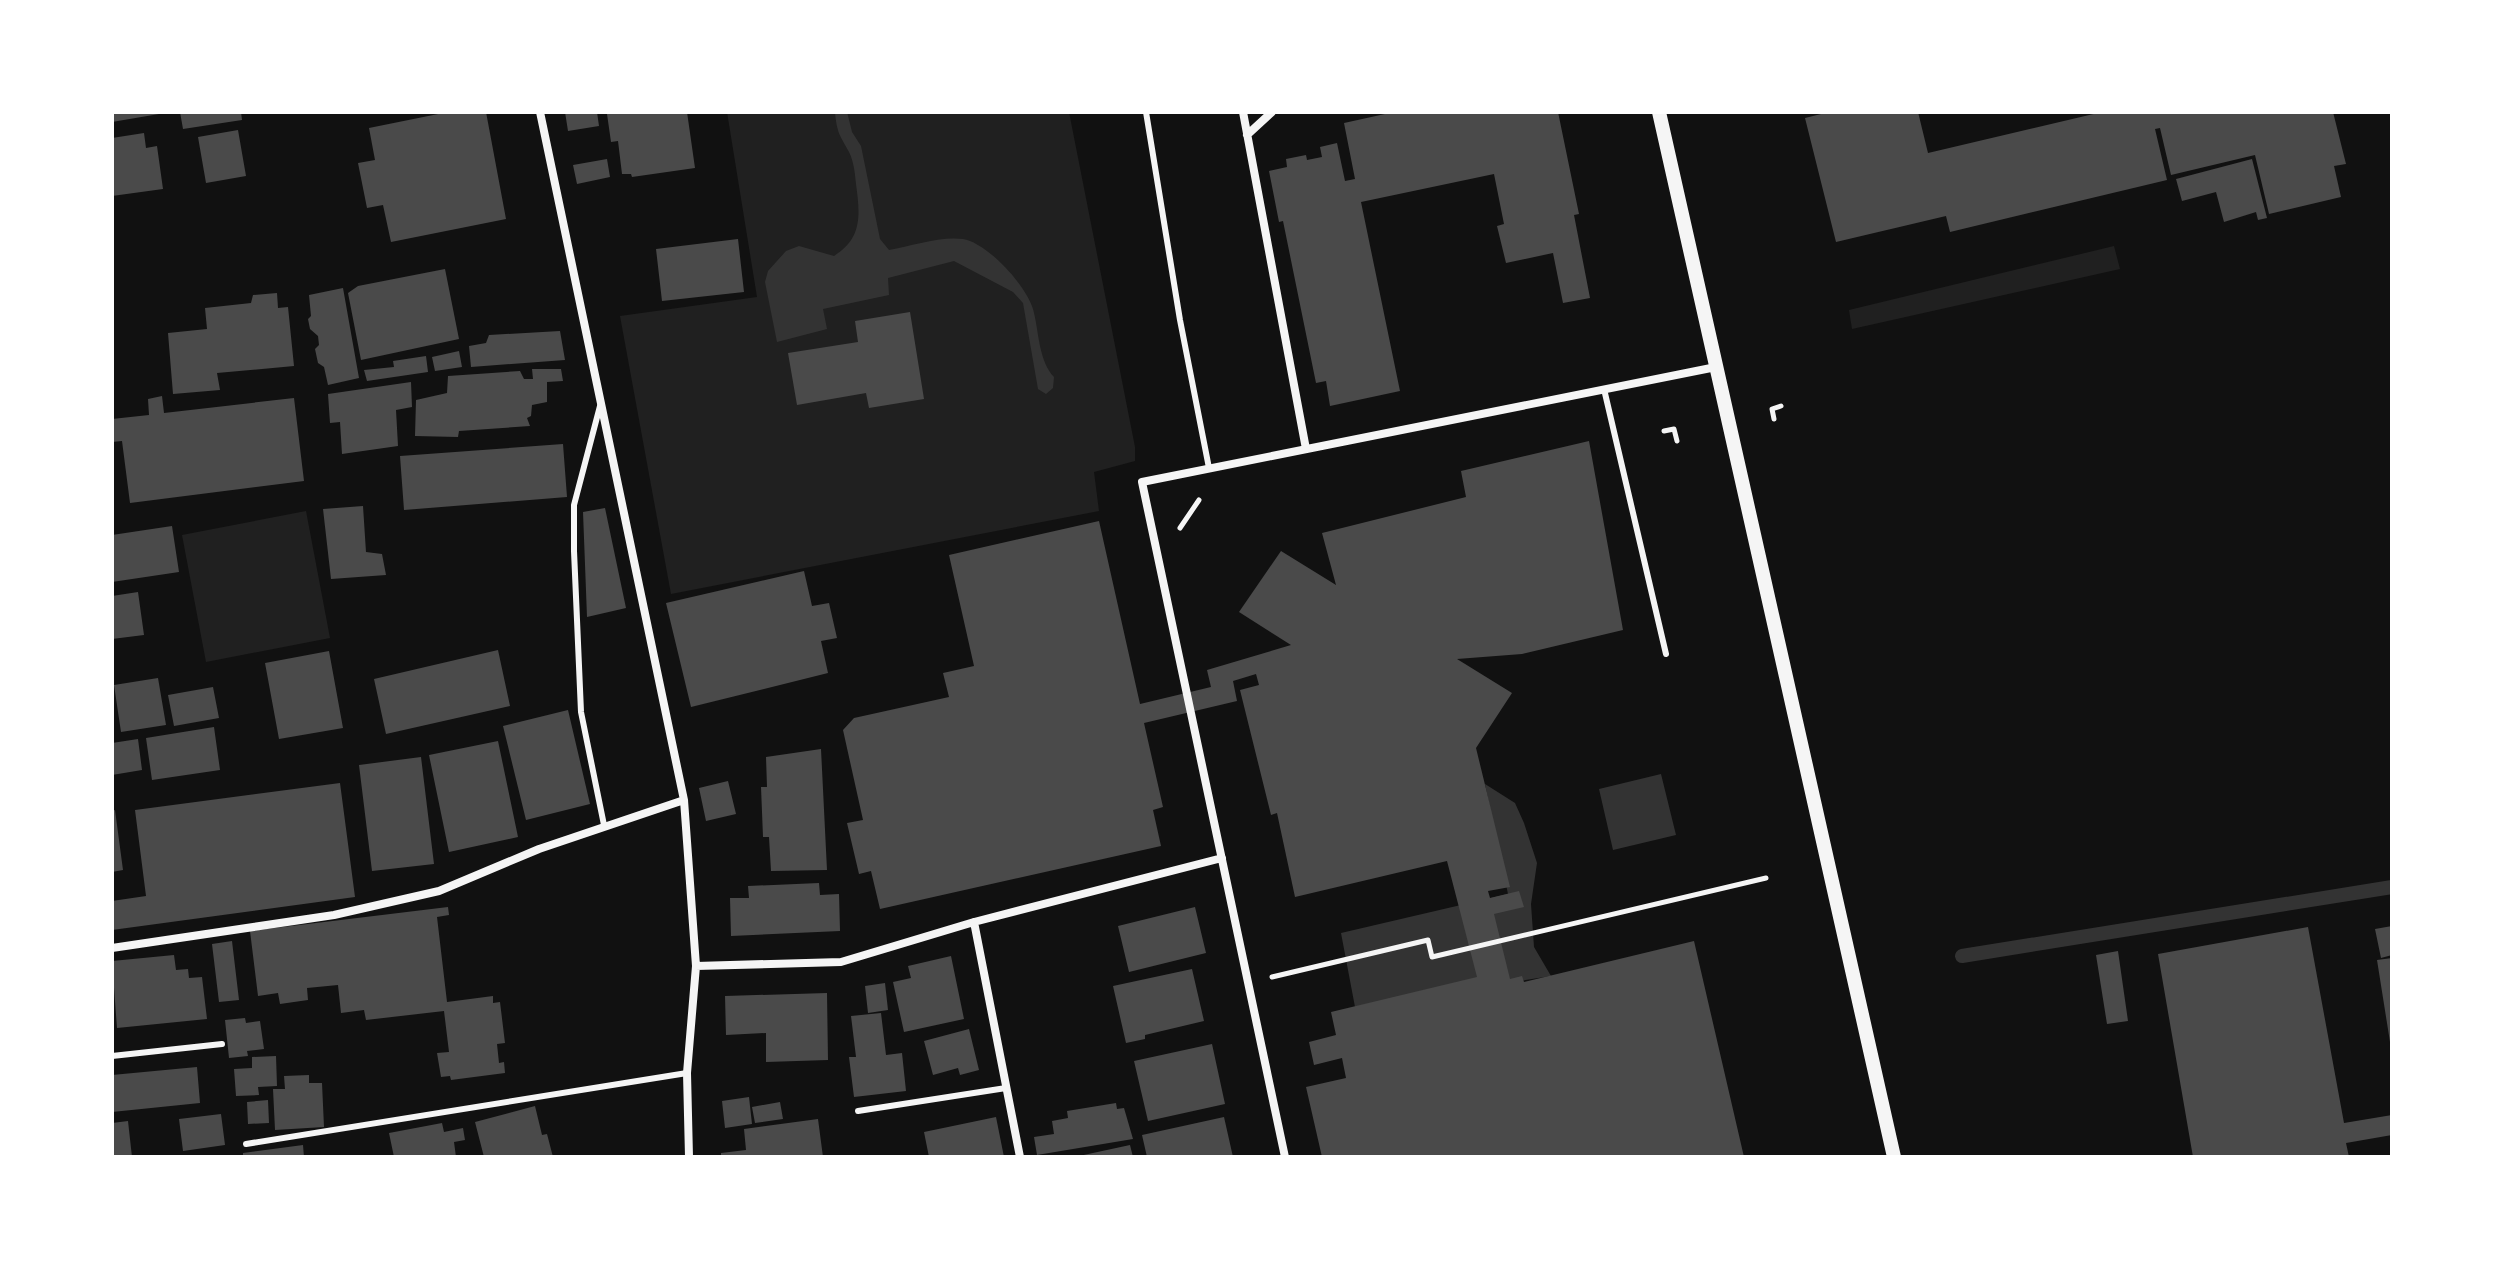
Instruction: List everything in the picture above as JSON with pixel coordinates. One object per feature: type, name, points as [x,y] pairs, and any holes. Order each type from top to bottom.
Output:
[{"type":"street","points":[[540,112],[684,800],[696,966],[687,1073],[689,1157]]},
{"type":"street","points":[[1243,112],[1306,449]]},
{"type":"street","points":[[1247,135],[1272,112]]},
{"type":"street","points":[[1659,112],[1894,1157]]},
{"type":"street","points":[[1285,1157],[1142,482],[1716,367]]},
{"type":"street","points":[[112,948],[334,915],[439,891],[604,825],[684,800]]},
{"type":"street","points":[[696,966],[841,962],[974,922],[1222,858]]},
{"type":"street","points":[[974,922],[1020,1157]]},
{"type":"lane","points":[[1146,112],[1180,320],[1209,468]]},
{"type":"lane","points":[[1604,389],[1666,654]]},
{"type":"lane","points":[[600,404],[574,505],[574,551],[581,712],[604,825]]},
{"type":"lane","points":[[112,1056],[222,1044]]},
{"type":"lane","points":[[246,1144],[687,1073]]},
{"type":"lane","points":[[858,1111],[1006,1088]]},
{"type":"path","points":[[1774,419],[1772,409],[1781,406]]},
{"type":"path","points":[[1664,431],[1674,429],[1677,441]]},
{"type":"path","points":[[1172,539],[1208,488]]},
{"type":"path","points":[[1271,977],[1428,940],[1432,957],[1766,878]]},
{"type":"path","points":[[1268,962],[1274,992]]},
{"type":"shaded area","points":[[727,112],[1069,112],[1135,447],[1135,461],[1094,472],[1099,511],[671,594],[620,316],[757,297]]},
{"type":"shaded area","points":[[835,112],[847,112],[852,132],[861,146],[880,239],[889,250],[954,238],[973,242],[1006,268],[1025,292],[1034,313],[1042,355],[1054,377],[1053,388],[1046,394],[1038,389],[1023,303],[1013,292],[954,261],[888,278],[889,295],[823,309],[827,329],[777,342],[765,282],[768,271],[786,251],[799,246],[834,256],[855,233],[858,205],[854,168],[838,130]]},
{"type":"shaded area","points":[[2114,246],[2120,269],[1852,329],[1849,310]]},
{"type":"shaded area","points":[[306,511],[330,638],[206,662],[182,535]]},
{"type":"shaded area","points":[[1661,774],[1676,835],[1613,850],[1599,789]]},
{"type":"shaded area","points":[[1485,784],[1515,803],[1524,823],[1537,863],[1531,904],[1534,947],[1551,976],[1355,1007],[1341,933],[1508,894]]},
{"type":"building","points":[[112,112],[159,112],[159,114],[112,122]]},
{"type":"building","points":[[180,112],[241,112],[242,120],[183,129]]},
{"type":"building","points":[[448,112],[486,112],[506,219],[391,242],[383,205],[367,208],[358,163],[375,160],[369,128]]},
{"type":"building","points":[[565,112],[597,112],[599,126],[568,131]]},
{"type":"building","points":[[687,112],[695,168],[632,177],[631,174],[622,174],[618,141],[611,142],[607,114]]},
{"type":"building","points":[[1394,112],[1558,112],[1579,214],[1574,215],[1590,298],[1563,303],[1553,253],[1506,263],[1497,226],[1504,224],[1494,174],[1361,202],[1400,391],[1330,406],[1326,381],[1316,383],[1283,221],[1279,222],[1269,171],[1287,167],[1286,159],[1306,155],[1307,160],[1322,157],[1320,147],[1337,143],[1345,181],[1355,179],[1344,123]]},
{"type":"building","points":[[1829,112],[1918,112],[1928,153],[2102,112],[2333,112],[2346,164],[2334,166],[2341,197],[2269,214],[2255,155],[2171,175],[2160,128],[2155,129],[2167,180],[1950,232],[1946,216],[1836,242],[1805,118]]},
{"type":"building","points":[[238,130],[246,176],[206,183],[198,137]]},
{"type":"building","points":[[144,133],[146,148],[157,146],[163,189],[112,196],[112,138]]},
{"type":"building","points":[[607,159],[610,177],[577,184],[573,165]]},
{"type":"building","points":[[2252,159],[2267,218],[2258,220],[2256,212],[2224,222],[2216,192],[2182,201],[2176,179]]},
{"type":"building","points":[[738,239],[744,292],[662,301],[656,249]]},
{"type":"building","points":[[445,269],[459,339],[361,360],[348,293],[358,286]]},
{"type":"building","points":[[343,288],[359,378],[328,385],[315,349],[319,345],[318,336],[310,329],[309,295]]},
{"type":"building","points":[[277,293],[278,308],[288,307],[294,366],[217,373],[220,390],[173,394],[168,333],[207,329],[205,308],[251,303],[253,295]]},
{"type":"building","points":[[910,312],[924,399],[869,408],[866,393],[797,405],[788,353],[858,342],[855,321]]},
{"type":"building","points":[[560,331],[565,360],[471,367],[469,346],[486,343],[489,335]]},
{"type":"building","points":[[459,351],[462,367],[435,371],[432,357]]},
{"type":"building","points":[[426,356],[428,372],[367,381],[364,370],[394,367],[393,361]]},
{"type":"building","points":[[532,369],[561,369],[563,381],[547,382],[547,402],[532,405],[531,416],[527,418],[530,426],[459,431],[458,437],[415,436],[416,400],[447,393],[448,376],[520,371],[524,379],[533,379]]},
{"type":"building","points":[[411,382],[412,407],[396,410],[398,446],[342,454],[340,422],[330,423],[328,394]]},
{"type":"building","points":[[162,396],[164,413],[294,398],[304,481],[130,503],[122,441],[112,442],[112,419],[149,415],[148,399]]},
{"type":"building","points":[[1589,441],[1623,630],[1522,654],[1457,659],[1512,693],[1476,748],[1510,887],[1488,891],[1490,898],[1519,891],[1524,907],[1494,914],[1510,979],[1522,976],[1524,982],[1694,941],[1744,1157],[1322,1157],[1306,1087],[1346,1078],[1342,1058],[1314,1065],[1309,1042],[1336,1035],[1331,1012],[1477,977],[1447,861],[1295,897],[1277,813],[1271,815],[1240,690],[1259,685],[1256,674],[1233,681],[1237,701],[1144,723],[1163,807],[1153,810],[1161,846],[880,909],[871,871],[859,874],[847,823],[863,820],[843,730],[854,718],[949,697],[943,673],[974,666],[949,555],[1099,521],[1140,704],[1211,687],[1207,670],[1291,645],[1239,612],[1281,551],[1336,585],[1322,533],[1466,497],[1461,471]]},
{"type":"building","points":[[563,444],[567,497],[404,510],[400,456]]},
{"type":"building","points":[[363,506],[366,552],[382,554],[386,575],[331,579],[323,509]]},
{"type":"building","points":[[605,508],[626,608],[587,617],[583,512]]},
{"type":"building","points":[[172,526],[179,572],[112,582],[112,535]]},
{"type":"building","points":[[804,571],[812,606],[829,603],[837,638],[821,641],[828,673],[691,707],[666,603]]},
{"type":"building","points":[[138,592],[144,635],[112,639],[112,596]]},
{"type":"building","points":[[498,650],[510,706],[386,734],[374,679]]},
{"type":"building","points":[[329,651],[343,728],[279,739],[265,663]]},
{"type":"building","points":[[158,678],[166,725],[121,732],[114,685]]},
{"type":"building","points":[[213,687],[219,718],[174,726],[168,695]]},
{"type":"building","points":[[568,710],[590,804],[526,820],[503,726]]},
{"type":"building","points":[[214,727],[220,770],[152,780],[146,738]]},
{"type":"building","points":[[138,739],[142,770],[112,775],[112,743]]},
{"type":"building","points":[[498,741],[518,837],[449,852],[429,755]]},
{"type":"building","points":[[821,749],[827,870],[771,871],[769,837],[763,837],[761,787],[767,787],[766,757]]},
{"type":"building","points":[[421,757],[434,864],[372,871],[359,765]]},
{"type":"building","points":[[728,781],[736,814],[706,821],[699,788]]},
{"type":"building","points":[[340,783],[355,897],[112,930],[112,901],[146,896],[135,810]]},
{"type":"building","points":[[115,810],[123,870],[112,872],[112,811]]},
{"type":"building","points":[[819,883],[820,895],[839,894],[840,931],[731,936],[730,898],[749,898],[748,886]]},
{"type":"building","points":[[448,907],[449,915],[437,917],[447,1002],[493,996],[493,1003],[500,1002],[505,1043],[497,1044],[499,1063],[504,1062],[505,1073],[451,1080],[450,1076],[441,1077],[437,1053],[449,1052],[444,1011],[366,1020],[364,1010],[341,1013],[338,985],[307,988],[308,1000],[280,1004],[278,993],[258,996],[250,931]]},
{"type":"building","points":[[1195,907],[1206,953],[1129,972],[1118,926]]},
{"type":"building","points":[[2392,926],[2392,955],[2381,958],[2375,929]]},
{"type":"building","points":[[2308,927],[2344,1123],[2392,1115],[2392,1135],[2346,1143],[2349,1157],[2193,1157],[2158,954]]},
{"type":"building","points":[[232,941],[239,1000],[219,1002],[212,944]]},
{"type":"building","points":[[2118,951],[2128,1021],[2107,1024],[2096,955]]},
{"type":"building","points":[[174,955],[176,970],[188,969],[189,978],[202,977],[207,1019],[117,1028],[112,961]]},
{"type":"building","points":[[951,956],[964,1019],[904,1032],[893,982],[911,978],[908,966]]},
{"type":"building","points":[[2392,958],[2392,1042],[2390,1042],[2377,960]]},
{"type":"building","points":[[1192,969],[1204,1021],[1145,1035],[1145,1039],[1126,1043],[1113,986]]},
{"type":"building","points":[[885,983],[888,1010],[868,1013],[865,986]]},
{"type":"building","points":[[827,993],[828,1060],[766,1062],[766,1033],[726,1035],[725,996]]},
{"type":"building","points":[[881,1013],[886,1055],[902,1053],[906,1091],[854,1097],[849,1057],[856,1057],[851,1016]]},
{"type":"building","points":[[245,1018],[246,1023],[260,1021],[264,1049],[247,1051],[248,1056],[229,1058],[225,1020]]},
{"type":"building","points":[[969,1029],[979,1070],[960,1075],[958,1068],[933,1075],[924,1041]]},
{"type":"building","points":[[1212,1044],[1225,1104],[1148,1121],[1134,1061]]},
{"type":"building","points":[[276,1056],[277,1086],[258,1087],[259,1095],[236,1096],[234,1069],[252,1068],[252,1057]]},
{"type":"building","points":[[197,1067],[200,1103],[112,1112],[112,1075]]},
{"type":"building","points":[[309,1075],[309,1083],[322,1083],[324,1127],[275,1130],[273,1089],[285,1089],[284,1076]]},
{"type":"building","points":[[749,1097],[752,1124],[725,1128],[722,1101]]},
{"type":"building","points":[[268,1100],[269,1123],[248,1124],[247,1102]]},
{"type":"building","points":[[780,1102],[783,1119],[755,1123],[752,1107]]},
{"type":"building","points":[[1116,1103],[1117,1109],[1124,1108],[1133,1139],[1037,1155],[1034,1137],[1054,1134],[1052,1121],[1068,1118],[1067,1111]]},
{"type":"building","points":[[535,1106],[542,1135],[547,1134],[553,1157],[484,1157],[475,1122]]},
{"type":"building","points":[[221,1114],[225,1145],[183,1151],[179,1119]]},
{"type":"building","points":[[996,1117],[1004,1157],[929,1157],[924,1132]]},
{"type":"building","points":[[1224,1117],[1233,1157],[1147,1157],[1142,1135]]},
{"type":"building","points":[[818,1119],[823,1157],[721,1157],[721,1153],[746,1150],[744,1129]]},
{"type":"building","points":[[128,1121],[132,1157],[112,1157],[112,1123]]},
{"type":"building","points":[[442,1123],[444,1132],[463,1128],[465,1140],[454,1142],[456,1157],[394,1157],[389,1133]]},
{"type":"building","points":[[303,1145],[304,1157],[243,1157],[243,1153]]},
{"type":"building","points":[[1130,1145],[1133,1157],[1079,1156]]},
{"type":"waterway","points":[[1962,956],[2392,887]]}]
